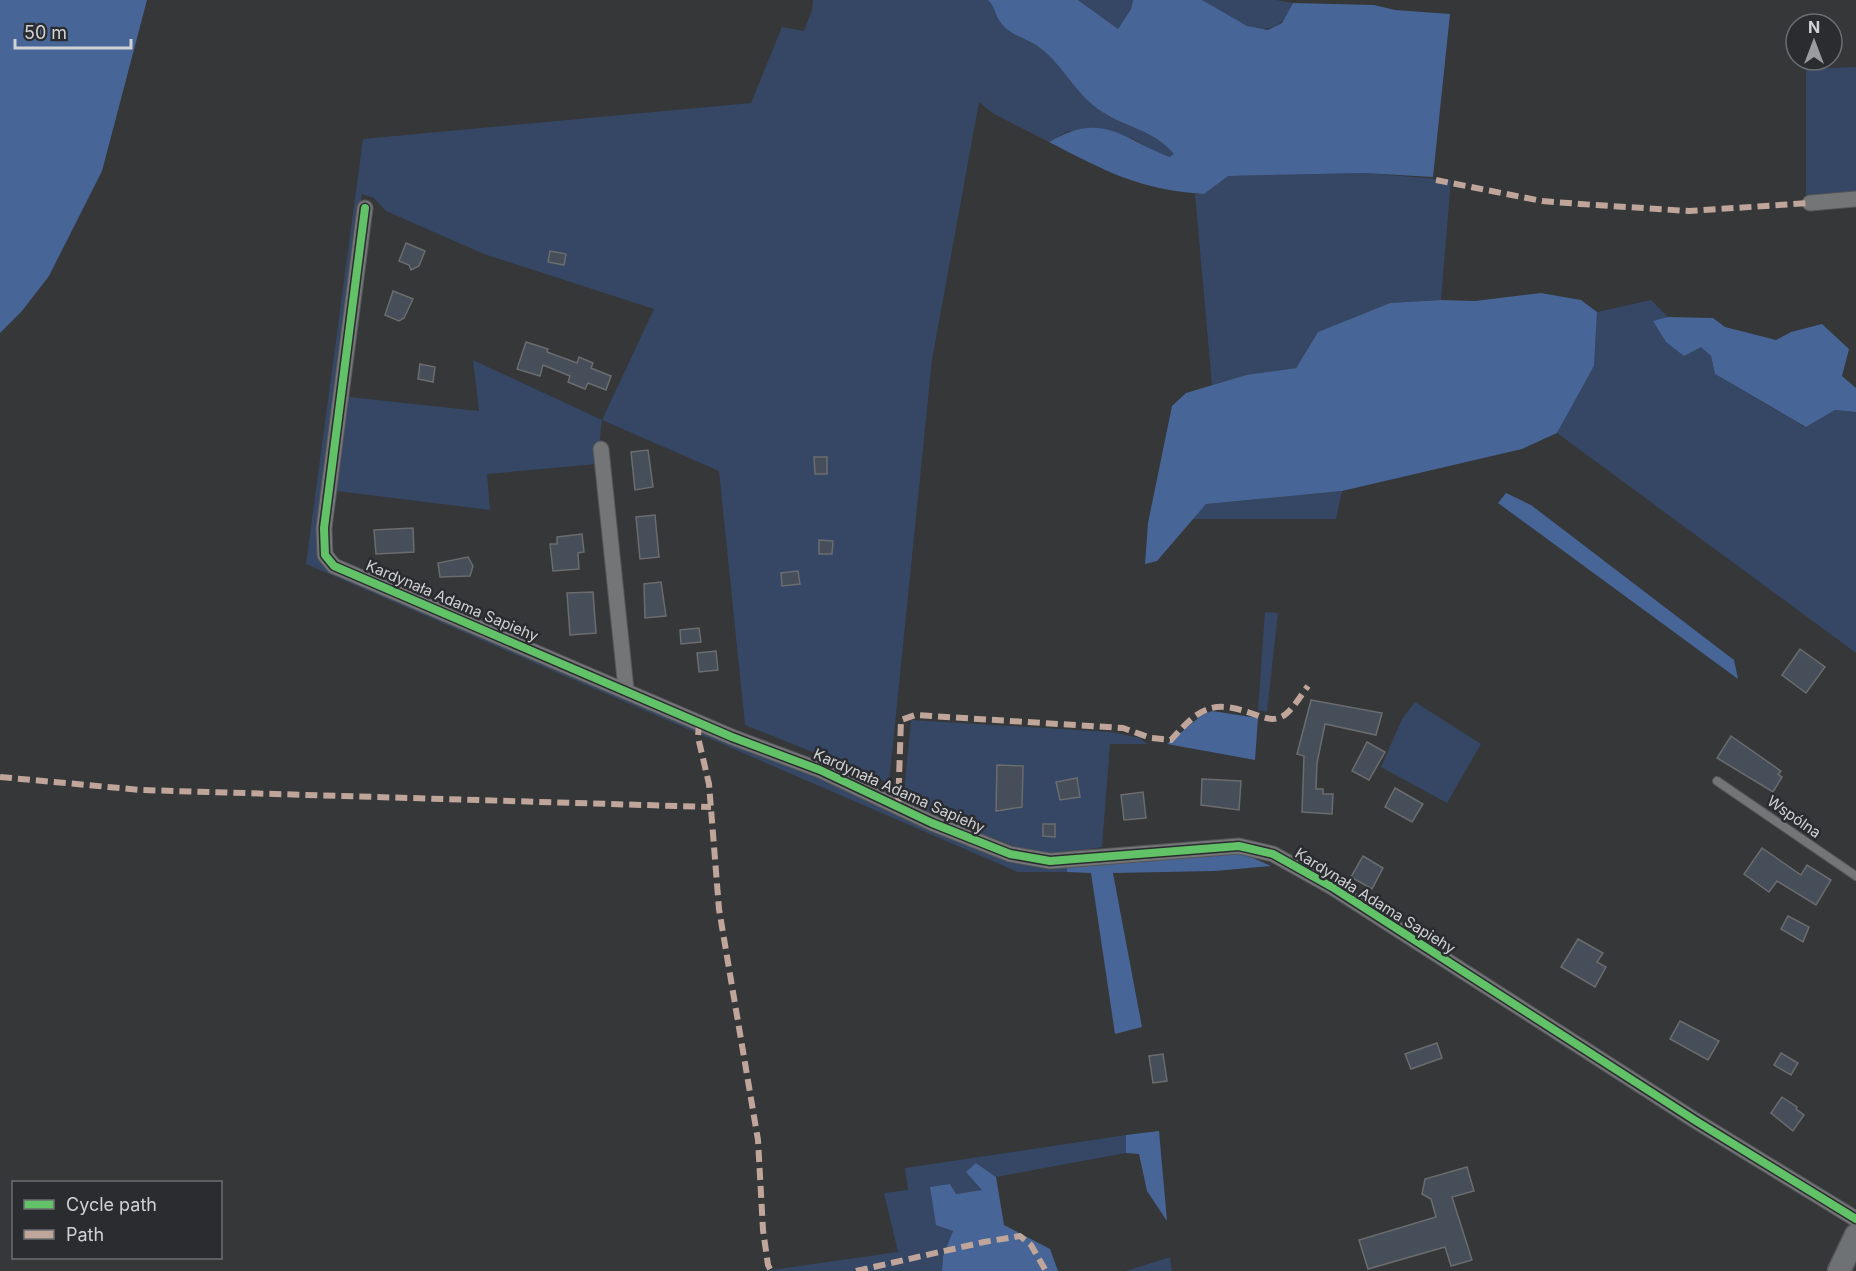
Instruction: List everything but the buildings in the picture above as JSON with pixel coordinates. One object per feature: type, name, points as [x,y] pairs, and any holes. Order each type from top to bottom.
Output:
[{"type":"main road","points":[[1839,1271],[1856,1235]]},
{"type":"street","points":[[1810,203],[1856,199]]},
{"type":"street","name":"Kardynała Adama Sapiehy","points":[[365,208],[324,528],[325,555],[340,569],[626,689],[732,737],[828,773],[932,823],[1027,859],[1064,861],[1220,846],[1254,848],[1273,854],[1332,887],[1696,1121],[1856,1219]]},
{"type":"street","points":[[601,449],[626,689]]},
{"type":"lane","name":"Wspólna","points":[[1717,780],[1856,876]]},
{"type":"shaded area","points":[[0,0],[147,0],[102,171],[49,276],[22,311],[0,333]]},
{"type":"shaded area","points":[[813,0],[988,0],[1005,27],[1048,54],[1097,108],[1116,120],[1147,133],[1175,154],[1171,157],[1153,151],[1132,138],[1068,131],[1049,142],[994,114],[979,102],[932,360],[889,783],[745,725],[719,471],[602,420],[654,309],[484,254],[386,211],[374,198],[362,194],[317,549],[322,565],[832,779],[902,814],[1067,864],[1067,872],[1018,872],[306,564],[363,139],[751,103],[782,27],[804,31],[812,10]]},
{"type":"shaded area","points":[[988,0],[1078,0],[1118,29],[1131,9],[1133,0],[1202,0],[1247,26],[1268,30],[1282,23],[1293,3],[1374,5],[1395,10],[1450,14],[1433,177],[1364,173],[1228,176],[1204,194],[1161,188],[1123,177],[1049,142],[1084,128],[1098,128],[1125,136],[1170,157],[1174,154],[1158,140],[1094,106],[1049,55],[1005,27]]},
{"type":"shaded area","points":[[1078,0],[1133,0],[1131,9],[1118,29]]},
{"type":"shaded area","points":[[1202,0],[1276,0],[1293,3],[1280,23],[1271,28],[1261,29],[1240,24]]},
{"type":"shaded area","points":[[1844,67],[1856,67],[1856,196],[1806,198],[1806,72],[1844,72]]},
{"type":"shaded area","points":[[1364,173],[1451,180],[1441,300],[1390,303],[1318,332],[1296,368],[1246,375],[1212,385],[1195,194],[1204,194],[1227,176]]},
{"type":"shaded area","points":[[1541,293],[1581,300],[1597,312],[1594,366],[1557,433],[1522,449],[1342,491],[1206,504],[1157,561],[1145,564],[1148,523],[1172,406],[1186,393],[1246,375],[1296,368],[1318,332],[1390,303],[1475,301]]},
{"type":"shaded area","points":[[1651,300],[1668,317],[1653,322],[1701,346],[1711,356],[1715,374],[1805,427],[1835,410],[1856,412],[1856,653],[1557,433],[1594,366],[1597,312]]},
{"type":"shaded area","points":[[1668,317],[1713,318],[1725,327],[1776,340],[1791,332],[1822,324],[1849,349],[1842,376],[1856,388],[1856,412],[1835,410],[1806,427],[1715,374],[1711,356],[1701,347],[1684,356],[1666,342],[1653,321]]},
{"type":"shaded area","points":[[473,360],[602,420],[597,464],[487,474],[490,510],[337,491],[349,397],[479,411]]},
{"type":"shaded area","points":[[1342,491],[1336,519],[1190,519],[1206,504]]},
{"type":"shaded area","points":[[1506,493],[1531,505],[1734,660],[1738,679],[1498,503]]},
{"type":"shaded area","points":[[1265,612],[1278,613],[1267,712],[1258,710]]},
{"type":"shaded area","points":[[1415,702],[1481,744],[1447,803],[1381,767],[1402,719]]},
{"type":"shaded area","points":[[1212,711],[1258,718],[1255,760],[1167,744],[1202,715]]},
{"type":"shaded area","points":[[911,720],[1111,732],[1140,738],[1147,744],[1110,744],[1102,847],[1044,857],[903,804]]},
{"type":"shaded area","points":[[1240,852],[1271,866],[1215,871],[1113,873],[1142,1027],[1115,1034],[1091,873],[1067,872],[1067,864]]},
{"type":"shaded area","points":[[1159,1131],[1167,1221],[1147,1191],[1139,1154],[1126,1153],[1126,1135]]},
{"type":"shaded area","points":[[1126,1135],[1126,1153],[996,1177],[976,1163],[983,1190],[955,1194],[953,1231],[943,1256],[942,1271],[764,1271],[898,1252],[884,1193],[908,1190],[905,1168]]},
{"type":"shaded area","points":[[976,1163],[996,1177],[1004,1225],[1050,1249],[1058,1271],[942,1271],[943,1256],[953,1231],[936,1225],[930,1187],[950,1184],[956,1194],[982,1190],[966,1172]]},
{"type":"shaded area","points":[[1170,1257],[1172,1271],[1126,1271]]},
{"type":"marked path","points":[[1436,180],[1542,201],[1689,211],[1810,203]]},
{"type":"marked path","points":[[898,808],[901,720],[915,715],[1123,728],[1151,738],[1171,740],[1192,719],[1210,708],[1231,708],[1270,719],[1281,717],[1292,708],[1308,686]]},
{"type":"marked path","points":[[699,723],[698,737],[709,784],[719,909],[758,1140],[763,1230],[771,1271]]},
{"type":"marked path","points":[[0,777],[141,790],[711,807]]},
{"type":"marked path","points":[[856,1271],[1020,1236],[1031,1245],[1046,1271]]},
{"type":"cycle path","points":[[365,208],[324,528],[325,555],[334,566],[732,737],[820,770],[932,823],[1010,854],[1050,861],[1239,846],[1273,854],[1332,887],[1696,1121],[1856,1219]]}]
